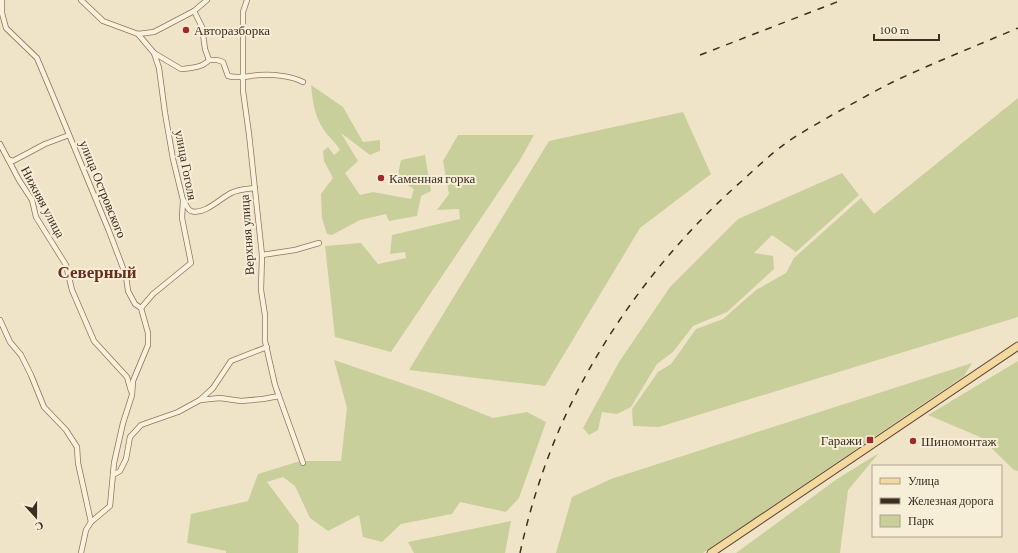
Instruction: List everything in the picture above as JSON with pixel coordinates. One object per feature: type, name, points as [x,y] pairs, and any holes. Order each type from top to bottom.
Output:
[{"type":"main road","points":[[711,553],[1018,346]]},
{"type":"street","name":"улица Островского","points":[[2,0],[2,13],[6,28],[36,58],[109,231],[126,276],[128,291],[135,304],[141,308],[148,333],[148,345],[133,382],[132,395],[114,463],[110,506],[91,522]]},
{"type":"street","points":[[81,0],[103,21],[138,34],[154,32],[194,11],[207,0]]},
{"type":"street","name":"Верхняя улица","points":[[247,0],[243,12],[243,91],[262,256],[261,290],[265,315],[265,342],[279,396],[303,463]]},
{"type":"street","points":[[194,11],[202,26],[206,55],[209,60]]},
{"type":"street","name":"улица Гоголя","points":[[138,34],[154,53],[159,68],[165,113],[176,173],[183,200],[182,218],[191,263],[153,294],[141,308]]},
{"type":"street","points":[[154,53],[181,69],[200,66],[206,64],[209,60],[217,60],[223,62],[228,76],[238,78],[262,75],[280,76],[297,79],[303,82]]},
{"type":"street","points":[[8,158],[13,161],[45,144],[69,135]]},
{"type":"street","name":"Нижняя улица","points":[[0,144],[32,200],[36,218],[66,265],[72,290],[94,341],[126,377],[132,395]]},
{"type":"street","points":[[183,200],[192,212],[198,212],[219,202],[229,194],[242,189],[255,188]]},
{"type":"street","points":[[262,256],[295,250],[319,243]]},
{"type":"street","points":[[0,320],[10,342],[21,355],[44,407],[66,430],[76,446],[78,463],[91,522],[86,530],[82,553]]},
{"type":"street","points":[[113,475],[120,471],[126,460],[130,437],[142,425],[178,412],[200,400],[213,388],[231,361],[266,347]]},
{"type":"street","points":[[200,400],[220,398],[241,401],[279,396]]},
{"type":"green space","points":[[311,85],[343,107],[363,142],[380,140],[380,151],[370,155],[341,133],[358,161],[345,173],[360,195],[373,192],[411,199],[414,189],[397,179],[401,160],[425,155],[431,191],[421,196],[417,216],[389,221],[386,214],[360,220],[332,235],[327,234],[322,218],[321,194],[333,178],[324,161],[323,151],[328,147],[334,155],[340,150],[326,133],[318,119],[313,103]]},
{"type":"green space","points":[[1018,98],[1018,317],[659,427],[633,426],[632,409],[658,372],[671,364],[696,329],[723,319],[756,290],[786,273],[794,258],[861,198],[874,214]]},
{"type":"green space","points":[[683,112],[711,174],[640,228],[545,386],[409,370],[549,141]]},
{"type":"green space","points":[[458,135],[534,135],[520,160],[391,352],[335,337],[325,246],[361,243],[378,264],[406,258],[405,252],[390,254],[392,235],[460,219],[459,209],[437,210],[449,194],[443,161]]},
{"type":"green space","points":[[842,173],[859,195],[796,252],[772,235],[754,253],[773,256],[774,269],[727,312],[693,326],[673,352],[657,364],[631,407],[617,414],[602,412],[598,430],[589,435],[583,428],[619,362],[670,287],[738,219]]},
{"type":"green space","points":[[334,360],[431,393],[493,418],[527,412],[546,422],[519,498],[506,512],[460,502],[452,514],[401,524],[382,542],[363,537],[359,515],[328,531],[310,518],[295,486],[283,477],[267,482],[299,525],[298,553],[226,553],[226,551],[187,543],[191,514],[248,501],[258,474],[300,461],[341,461],[347,408]]},
{"type":"green space","points":[[1018,361],[1018,471],[1014,470],[980,437],[928,415]]},
{"type":"green space","points":[[972,363],[964,376],[703,553],[556,553],[572,497],[611,479]]},
{"type":"green space","points":[[879,453],[848,490],[840,553],[736,553],[837,479]]},
{"type":"green space","points":[[511,521],[505,553],[414,553],[408,542]]},
{"type":"railway","points":[[700,55],[842,0]]},
{"type":"railway","points":[[520,553],[530,512],[543,471],[577,392],[592,364],[627,309],[646,283],[688,233],[734,188],[779,148],[797,136],[873,92],[899,79],[1018,28]]},
{"type":"place","name":"Авторазборка","points":[[186,30]]},
{"type":"place","name":"Каменная горка","points":[[381,178]]},
{"type":"place","name":"Гаражи","points":[[870,440]]},
{"type":"place","name":"Шиномонтаж","points":[[913,441]]},
{"type":"district","name":"Северный","points":[[97,272]]}]
